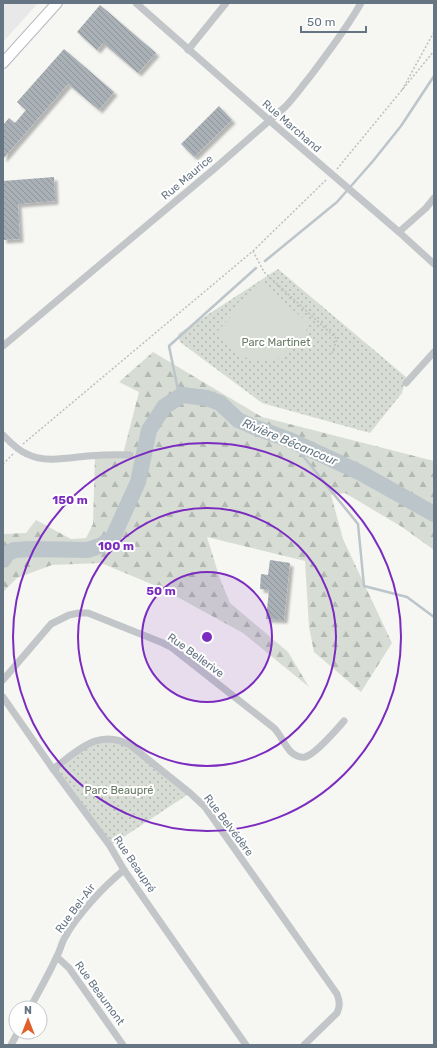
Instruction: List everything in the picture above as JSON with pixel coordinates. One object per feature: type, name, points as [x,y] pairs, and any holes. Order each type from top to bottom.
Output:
[{"type":"street","points":[[3,63],[57,3]]},
{"type":"street","name":"Rue Marchand","points":[[136,3],[434,264]]},
{"type":"street","points":[[188,50],[226,3]]},
{"type":"street","name":"Rue Maurice","points":[[3,346],[270,121],[293,99],[353,17],[361,3]]},
{"type":"street","points":[[399,232],[426,208],[434,198]]},
{"type":"street","points":[[406,383],[434,352]]},
{"type":"street","points":[[3,435],[17,449],[27,455],[45,459],[130,455]]},
{"type":"street","name":"Rue Bellerive","points":[[3,680],[51,624],[59,618],[69,615],[88,613],[171,647],[274,728],[294,755],[300,757],[311,754],[334,733],[344,721]]},
{"type":"street","name":"Rue Beaupré","points":[[3,697],[53,769],[110,846],[124,870],[246,1045]]},
{"type":"street","name":"Rue Belvédère","points":[[53,769],[92,742],[111,738],[130,745],[194,796],[205,807],[340,1001],[340,1007],[337,1013],[304,1045]]},
{"type":"street","name":"Rue Bel-Air","points":[[34,1000],[57,957],[64,938],[101,890],[124,870]]},
{"type":"street","name":"Rue Beaumont","points":[[57,957],[69,968],[123,1045]]},
{"type":"path","points":[[399,94],[434,32]]},
{"type":"path","points":[[3,464],[17,449],[253,251],[332,174],[434,51]]},
{"type":"path","points":[[253,251],[264,272],[337,339],[332,353]]},
{"type":"shaded area","points":[[3,3],[38,3],[3,42]]},
{"type":"green space","name":"Parc Martinet","points":[[278,269],[406,377],[402,393],[370,433],[262,403],[180,342],[178,334]]},
{"type":"green space","points":[[258,285],[263,285],[310,324],[292,351],[282,357],[268,361],[254,360],[242,356],[233,350],[217,332]]},
{"type":"green space","points":[[153,352],[262,417],[434,461],[434,550],[402,527],[345,493],[331,495],[343,539],[392,643],[361,692],[314,652],[309,627],[305,561],[207,537],[220,579],[230,603],[288,652],[309,687],[243,633],[161,588],[101,563],[52,565],[17,578],[3,592],[3,534],[26,533],[36,520],[71,539],[86,538],[93,524],[95,456],[123,454],[139,392],[119,382]]},
{"type":"green space","name":"Parc Beaupré","points":[[121,741],[190,793],[110,846],[53,769],[93,742]]},
{"type":"building","points":[[100,5],[156,53],[138,73],[103,43],[97,50],[77,32]]},
{"type":"building","points":[[64,49],[114,92],[99,110],[68,84],[3,159],[3,125],[9,118],[15,123],[26,110],[17,102]]},
{"type":"building","points":[[219,106],[232,120],[194,157],[181,144]]},
{"type":"building","points":[[54,177],[55,201],[18,204],[20,239],[3,240],[3,181]]},
{"type":"building","points":[[270,560],[290,563],[284,620],[266,619],[269,590],[260,589],[261,574],[268,575]]},
{"type":"waterway","points":[[265,261],[337,202],[401,126],[434,76]]},
{"type":"waterway","points":[[182,395],[178,390],[169,346],[256,268]]},
{"type":"waterway","name":"Rivière Bécancour","points":[[3,560],[7,554],[14,550],[88,550],[102,545],[113,537],[138,482],[149,430],[164,407],[182,395],[207,398],[220,403],[238,420],[290,440],[361,473],[434,514]]},
{"type":"waterway","points":[[290,440],[358,524],[364,586],[407,597],[434,617]]}]
